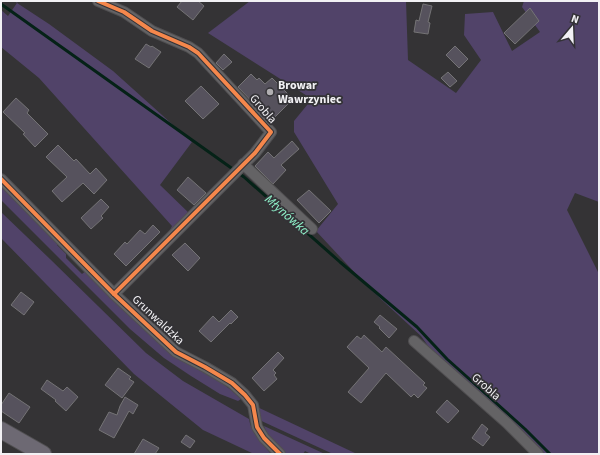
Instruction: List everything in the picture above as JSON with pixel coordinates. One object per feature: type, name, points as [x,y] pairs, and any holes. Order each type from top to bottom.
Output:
[{"type":"main road","points":[[1,430],[36,452]]},
{"type":"street","name":"Grobla","points":[[98,1],[124,12],[152,31],[189,47],[198,53],[271,132],[255,153],[242,164],[114,294]]},
{"type":"street","points":[[242,164],[312,229]]},
{"type":"street","name":"Grunwaldzka","points":[[1,179],[114,294],[176,352],[232,383],[245,394],[253,405],[257,427],[264,438],[280,454]]},
{"type":"street","name":"Grobla","points":[[414,341],[507,423],[538,454]]},
{"type":"shaded area","points":[[250,1],[406,1],[408,60],[456,93],[481,60],[464,35],[465,14],[493,12],[512,51],[540,32],[522,7],[524,1],[599,1],[599,202],[575,193],[567,210],[599,274],[599,454],[541,454],[433,353],[421,336],[370,289],[316,231],[338,204],[294,132],[294,121],[312,99],[208,33]]},
{"type":"shaded area","points":[[17,3],[49,24],[113,71],[192,142],[160,185],[192,216],[162,247],[172,226],[39,78],[1,47],[1,10],[8,16]]},
{"type":"shaded area","points":[[1,184],[59,242],[57,245],[66,254],[66,258],[82,274],[87,270],[136,322],[175,356],[219,381],[241,399],[238,401],[220,394],[191,376],[164,358],[130,329],[1,200]]},
{"type":"shaded area","points":[[1,212],[146,353],[183,381],[249,419],[254,433],[271,454],[254,454],[203,430],[134,374],[1,238]]},
{"type":"shaded area","points":[[253,405],[357,454],[333,454],[255,418]]},
{"type":"shaded area","points":[[264,426],[325,454],[311,454],[305,451],[303,454],[285,454],[270,440]]},
{"type":"building","points":[[182,1],[198,1],[204,6],[193,20],[177,7]]},
{"type":"building","points":[[423,4],[432,6],[428,22],[430,23],[428,34],[414,32],[416,20],[419,21]]},
{"type":"building","points":[[530,8],[539,21],[515,44],[504,33]]},
{"type":"building","points":[[146,44],[161,52],[149,68],[135,59]]},
{"type":"building","points":[[455,46],[468,59],[459,68],[446,55]]},
{"type":"building","points":[[224,54],[232,62],[223,70],[216,63]]},
{"type":"building","points":[[448,72],[457,81],[450,87],[441,78]]},
{"type":"building","name":"Browar Wawrzyniec","points":[[251,74],[257,80],[259,78],[265,84],[272,78],[293,99],[273,119],[259,105],[257,107],[238,87]]},
{"type":"building","points":[[201,86],[219,104],[203,119],[185,101]]},
{"type":"building","points":[[16,98],[29,110],[27,113],[48,134],[35,147],[23,134],[25,133],[3,112]]},
{"type":"building","points":[[292,141],[299,149],[281,165],[286,170],[273,184],[255,166],[268,152],[274,158]]},
{"type":"building","points":[[58,145],[74,161],[76,159],[90,174],[96,168],[107,180],[94,194],[83,183],[62,202],[52,191],[67,177],[46,157]]},
{"type":"building","points":[[188,177],[206,193],[194,205],[177,190]]},
{"type":"building","points":[[309,190],[331,211],[319,223],[297,200]]},
{"type":"building","points":[[101,199],[109,207],[101,216],[103,218],[91,229],[81,218]]},
{"type":"building","points":[[153,225],[160,232],[126,266],[114,254],[125,242],[127,244],[140,230],[145,234]]},
{"type":"building","points":[[185,243],[200,258],[188,271],[172,255]]},
{"type":"building","points":[[21,292],[34,302],[24,315],[11,305]]},
{"type":"building","points":[[231,310],[238,317],[211,342],[199,331],[213,316],[219,322]]},
{"type":"building","points":[[380,315],[397,329],[389,338],[374,322]]},
{"type":"building","points":[[364,335],[382,352],[386,347],[425,383],[423,385],[427,388],[418,398],[414,394],[411,397],[386,373],[361,403],[348,392],[369,368],[347,347],[357,336],[361,339]]},
{"type":"building","points":[[278,352],[284,358],[273,370],[276,373],[274,375],[277,379],[264,391],[252,378]]},
{"type":"building","points":[[118,368],[131,377],[129,379],[134,382],[122,398],[105,385]]},
{"type":"building","points":[[47,380],[63,391],[67,387],[78,397],[66,411],[55,401],[56,400],[41,389]]},
{"type":"building","points":[[9,393],[30,407],[19,423],[1,411],[1,405]]},
{"type":"building","points":[[125,397],[138,405],[133,414],[129,411],[114,438],[99,430],[109,412],[117,415]]},
{"type":"building","points":[[447,400],[459,411],[448,423],[436,412]]},
{"type":"building","points":[[482,424],[488,429],[485,433],[490,437],[483,446],[472,438]]},
{"type":"building","points":[[186,435],[195,441],[190,448],[181,442]]},
{"type":"building","points":[[143,439],[159,448],[155,454],[134,454]]},
{"type":"waterway","name":"Młynówka","points":[[1,4],[244,177],[340,262],[417,327],[447,359],[525,429],[550,454]]},
{"type":"cycle path","points":[[98,1],[124,12],[152,31],[189,47],[198,53],[271,132],[255,153],[114,294]]},
{"type":"cycle path","points":[[1,179],[114,294],[176,352],[232,383],[245,395],[253,405],[257,427],[264,438],[280,454]]},
{"type":"place","name":"Browar Wawrzyniec","points":[[270,92]]}]
